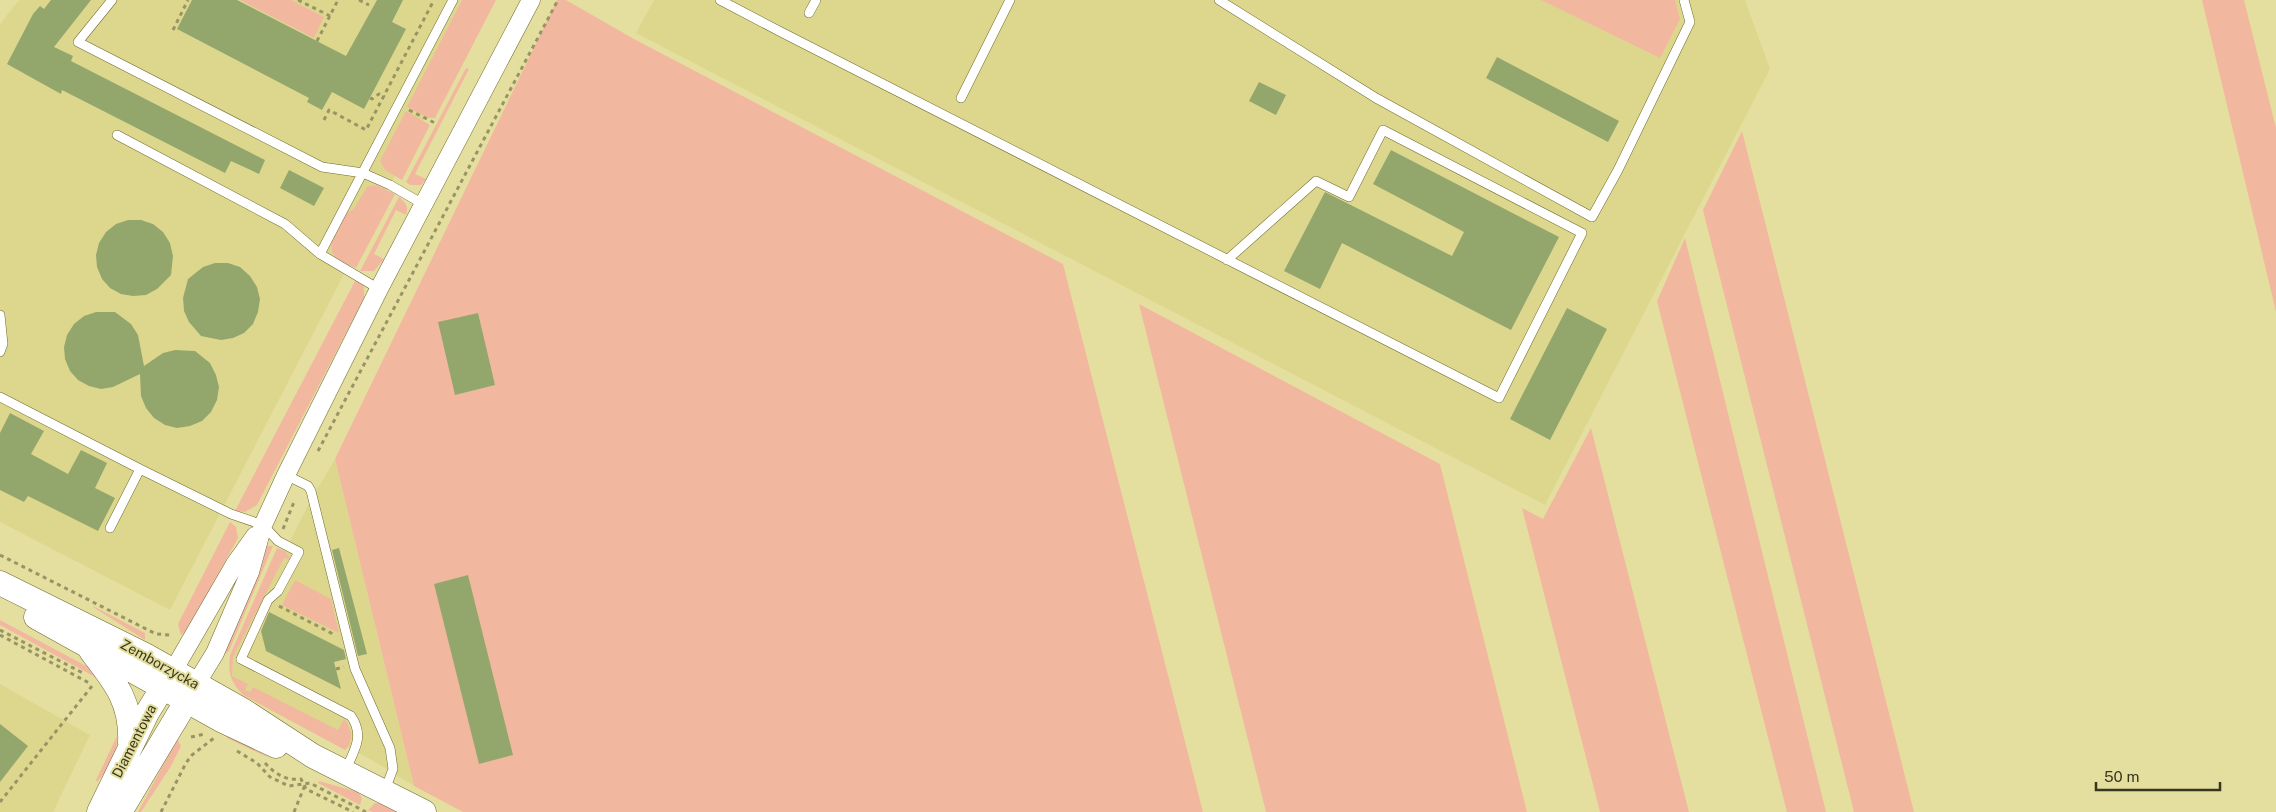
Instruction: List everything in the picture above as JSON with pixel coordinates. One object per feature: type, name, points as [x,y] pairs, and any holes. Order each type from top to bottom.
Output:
[{"type":"street","points":[[192,692],[215,654],[250,572],[263,525],[286,475],[379,289],[530,0]]},
{"type":"street","points":[[168,679],[235,564],[263,525]]},
{"type":"street","name":"Zemborzycka","points":[[0,583],[145,654],[168,679]]},
{"type":"street","name":"Zemborzycka","points":[[0,595],[87,646],[168,679],[192,692],[256,737],[286,750],[313,756],[424,812]]},
{"type":"street","name":"Zemborzycka","points":[[87,646],[109,675],[126,703],[131,730],[130,747]]},
{"type":"street","name":"Diamentowa","points":[[99,812],[146,713],[168,679]]},
{"type":"street","name":"Diamentowa","points":[[120,812],[192,692]]},
{"type":"lane","points":[[112,0],[78,42],[322,168],[363,173],[390,185],[423,204]]},
{"type":"lane","points":[[320,254],[453,0]]},
{"type":"lane","points":[[720,0],[1227,260],[1499,398],[1582,233],[1383,130],[1349,197],[1316,181],[1227,260]]},
{"type":"lane","points":[[809,13],[816,0]]},
{"type":"lane","points":[[961,98],[1010,0]]},
{"type":"lane","points":[[1219,0],[1376,98],[1592,217],[1618,170],[1690,22],[1684,0]]},
{"type":"lane","points":[[117,135],[285,224],[320,254],[379,289]]},
{"type":"lane","points":[[0,315],[3,344],[0,352]]},
{"type":"lane","points":[[0,397],[231,514],[263,525],[278,541],[299,552],[278,591],[268,600],[241,659],[351,716],[357,727],[359,739],[345,772]]},
{"type":"lane","points":[[110,528],[140,469]]},
{"type":"lane","points":[[286,475],[308,486],[311,491],[355,669],[390,748],[393,769],[384,792]]},
{"type":"path","points":[[173,30],[188,0]]},
{"type":"path","points":[[298,0],[330,16]]},
{"type":"path","points":[[317,41],[338,0]]},
{"type":"path","points":[[359,0],[369,5]]},
{"type":"path","points":[[324,120],[329,110],[366,130],[434,0]]},
{"type":"path","points":[[316,457],[558,0]]},
{"type":"path","points":[[370,98],[372,99],[379,94],[392,101]]},
{"type":"path","points":[[407,109],[435,123]]},
{"type":"path","points":[[0,555],[156,634],[170,635]]},
{"type":"path","points":[[268,600],[337,636]]},
{"type":"path","points":[[0,630],[91,678]]},
{"type":"path","points":[[0,635],[95,686],[0,802]]},
{"type":"path","points":[[342,659],[346,674]]},
{"type":"path","points":[[191,737],[215,734]]},
{"type":"path","points":[[161,812],[186,763],[192,755],[214,738]]},
{"type":"path","points":[[238,746],[246,750]]},
{"type":"path","points":[[262,759],[273,772],[292,780],[301,779],[306,789],[353,812]]},
{"type":"path","points":[[257,763],[270,777],[290,786],[310,784],[366,812]]},
{"type":"path","points":[[294,812],[305,784]]},
{"type":"shaded area","points":[[19,0],[486,0],[170,610],[0,522],[0,24]]},
{"type":"shaded area","points":[[240,0],[291,0],[324,17],[314,38]]},
{"type":"shaded area","points":[[462,0],[496,0],[435,118],[429,118],[407,107]]},
{"type":"shaded area","points":[[557,0],[566,0],[634,39],[1063,264],[1203,812],[463,812],[414,786],[335,459]]},
{"type":"shaded area","points":[[654,0],[1745,0],[1770,69],[1545,505],[636,33]]},
{"type":"shaded area","points":[[1541,0],[1675,0],[1680,19],[1660,58]]},
{"type":"shaded area","points":[[2202,0],[2244,0],[2276,128],[2276,312]]},
{"type":"shaded area","points":[[466,68],[469,69],[415,174],[426,179],[421,185],[410,185],[406,182]]},
{"type":"shaded area","points":[[406,111],[430,125],[402,180],[385,170],[380,161]]},
{"type":"shaded area","points":[[1742,131],[1914,812],[1854,812],[1703,210]]},
{"type":"shaded area","points":[[376,185],[395,194],[356,268],[337,259],[333,254],[333,236],[345,213],[353,210],[367,187]]},
{"type":"shaded area","points":[[399,197],[406,204],[407,212],[406,215],[396,210],[374,254],[384,259],[374,271],[360,271]]},
{"type":"shaded area","points":[[1685,238],[1826,812],[1787,812],[1657,301]]},
{"type":"shaded area","points":[[356,279],[364,286],[364,298],[257,505],[245,512],[235,511]]},
{"type":"shaded area","points":[[1139,304],[1440,464],[1527,812],[1266,812]]},
{"type":"shaded area","points":[[1591,428],[1689,812],[1600,812],[1522,508],[1543,519]]},
{"type":"shaded area","points":[[335,459],[414,786],[370,759],[243,694],[231,674],[231,657],[309,503]]},
{"type":"shaded area","points":[[230,522],[236,527],[238,538],[187,630],[181,635],[178,624]]},
{"type":"shaded area","points":[[267,546],[273,546],[229,651],[225,654],[223,653]]},
{"type":"shaded area","points":[[277,548],[285,551],[291,560],[284,558],[233,657],[232,676],[248,684],[245,690],[250,692],[253,687],[338,730],[344,719],[351,735],[350,743],[345,750],[243,695],[231,677],[229,668],[230,655]]},
{"type":"shaded area","points":[[295,580],[331,599],[339,633],[282,605]]},
{"type":"shaded area","points":[[93,607],[145,633],[145,640]]},
{"type":"shaded area","points":[[0,620],[90,668],[97,678],[0,625]]},
{"type":"shaded area","points":[[0,684],[90,735],[53,812],[0,812]]},
{"type":"shaded area","points":[[224,729],[269,758],[227,738]]},
{"type":"shaded area","points":[[117,736],[116,758],[97,782],[96,780]]},
{"type":"shaded area","points":[[177,739],[181,746],[171,766],[141,812],[138,812]]},
{"type":"shaded area","points":[[319,781],[358,792],[362,798],[360,805],[318,783]]},
{"type":"shaded area","points":[[375,803],[380,803],[401,812],[373,812],[368,810]]},
{"type":"building","points":[[51,0],[91,0],[54,47],[73,56],[71,61],[265,160],[259,174],[231,161],[225,173],[62,90],[61,94],[7,64],[33,14],[40,6],[44,9]]},
{"type":"building","points":[[192,0],[237,0],[346,56],[377,0],[403,0],[392,22],[406,29],[364,109],[332,92],[322,110],[307,102],[309,98],[177,29]]},
{"type":"building","points":[[1497,57],[1619,121],[1608,142],[1486,78]]},
{"type":"building","points":[[1259,82],[1286,95],[1276,115],[1249,101]]},
{"type":"building","points":[[1391,150],[1559,237],[1511,330],[1342,243],[1320,289],[1284,271],[1325,192],[1452,256],[1464,232],[1373,184]]},
{"type":"building","points":[[289,170],[324,188],[314,206],[280,188]]},
{"type":"building","points":[[128,220],[141,220],[153,224],[163,232],[170,243],[173,256],[171,275],[157,289],[146,295],[133,296],[121,294],[110,288],[102,279],[97,267],[96,255],[99,243],[106,232],[116,224]]},
{"type":"building","points":[[215,263],[228,263],[240,267],[250,276],[257,287],[260,299],[258,312],[253,324],[244,333],[233,338],[221,340],[201,336],[189,322],[184,311],[183,298],[188,279],[203,267]]},
{"type":"building","points":[[1567,308],[1607,329],[1550,440],[1510,419]]},
{"type":"building","points":[[96,312],[115,312],[131,324],[138,335],[144,366],[163,353],[175,350],[195,351],[210,363],[219,387],[217,400],[211,412],[202,421],[190,426],[177,428],[165,425],[154,418],[146,408],[141,396],[140,374],[113,387],[101,389],[89,386],[78,380],[70,371],[65,359],[64,347],[67,335],[74,324],[84,316]]},
{"type":"building","points":[[478,313],[495,385],[455,395],[438,322]]},
{"type":"building","points":[[10,413],[44,431],[31,454],[68,474],[81,450],[107,463],[95,488],[115,498],[98,531],[28,496],[24,502],[0,490],[0,433]]},
{"type":"building","points":[[339,548],[367,654],[358,656],[332,550]]},
{"type":"building","points":[[468,575],[513,755],[479,764],[434,584]]},
{"type":"building","points":[[269,612],[344,650],[346,659],[334,662],[341,689],[266,651],[261,631]]},
{"type":"building","points":[[0,724],[28,746],[0,782]]}]
